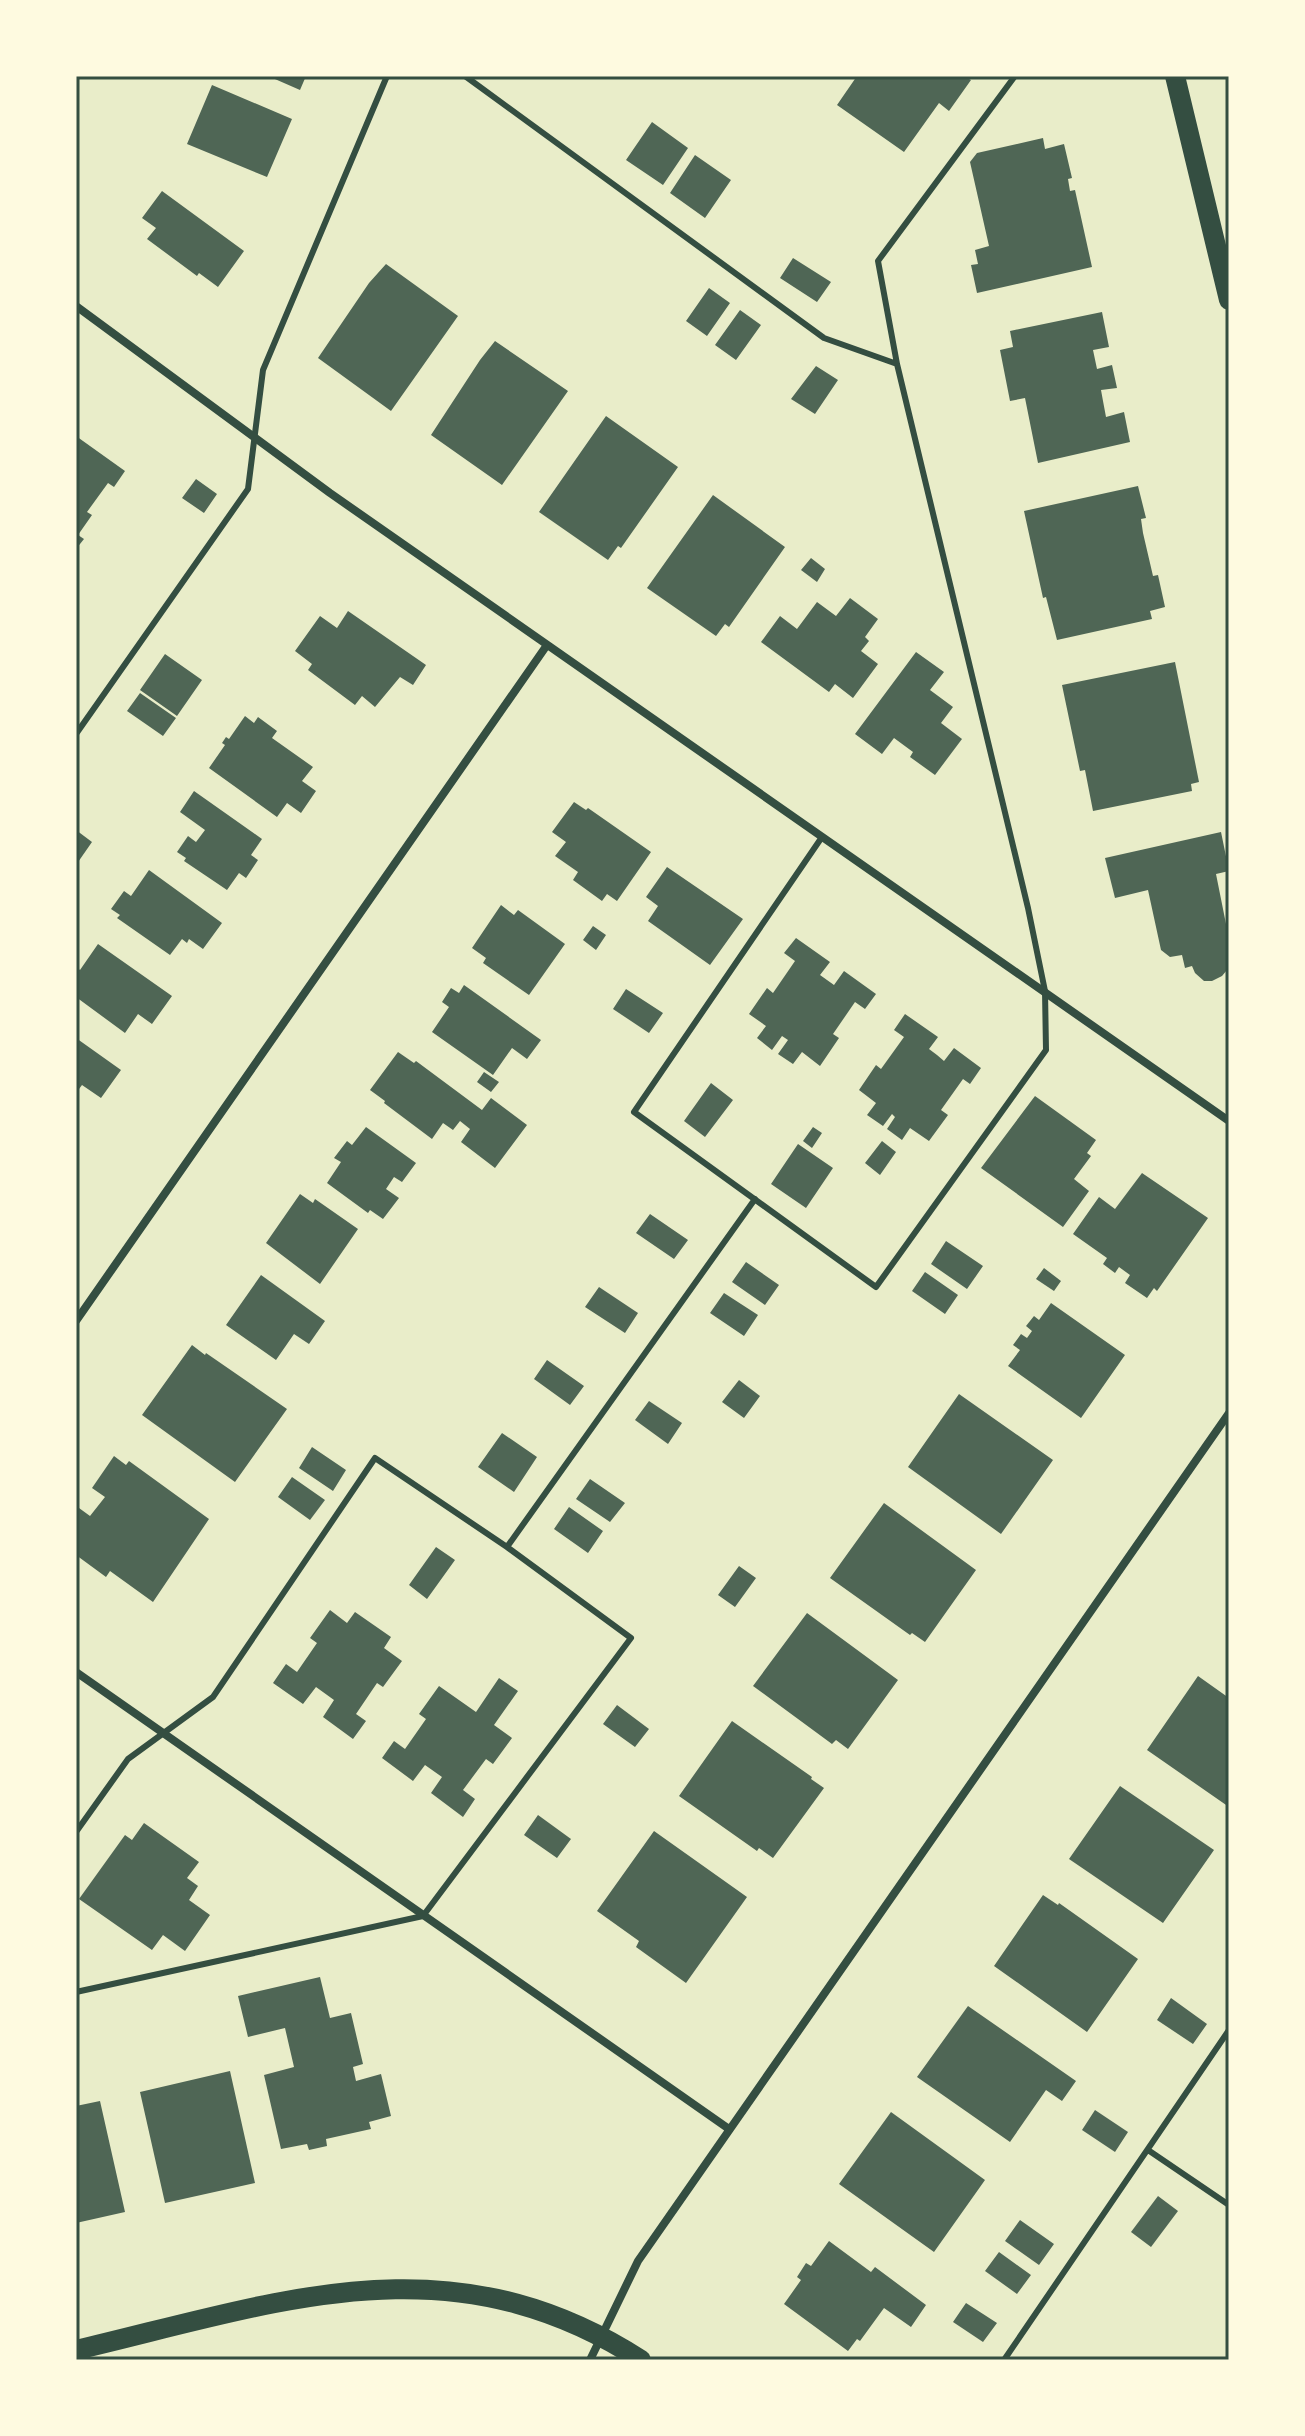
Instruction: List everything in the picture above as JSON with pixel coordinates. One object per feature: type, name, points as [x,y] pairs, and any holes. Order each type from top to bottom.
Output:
[{"type":"main road","points":[[1175,76],[1229,300]]},
{"type":"main road","points":[[76,2350],[318,2295],[381,2288],[423,2288],[479,2295],[530,2308],[601,2338],[641,2360]]},
{"type":"street","points":[[76,306],[330,493],[1229,1121]]},
{"type":"street","points":[[76,1321],[547,645]]},
{"type":"street","points":[[590,2360],[638,2261],[1229,1413]]},
{"type":"street","points":[[76,1672],[729,2129]]},
{"type":"lane","points":[[76,734],[248,489],[263,370],[387,76]]},
{"type":"lane","points":[[465,76],[824,338],[897,364]]},
{"type":"lane","points":[[822,837],[634,1112],[876,1287],[1046,1050],[1045,991],[1028,908],[897,364],[878,261],[1015,76]]},
{"type":"lane","points":[[507,1547],[755,1199]]},
{"type":"lane","points":[[76,1832],[128,1759],[213,1697],[375,1458],[507,1547],[631,1638],[423,1916],[76,1992]]},
{"type":"lane","points":[[1004,2360],[1229,2030]]},
{"type":"lane","points":[[1148,2150],[1229,2205]]},
{"type":"building","points":[[268,76],[306,76],[300,90]]},
{"type":"building","points":[[857,76],[964,76],[971,80],[949,111],[939,103],[904,152],[837,105]]},
{"type":"building","points":[[212,85],[292,119],[267,177],[187,144]]},
{"type":"building","points":[[652,122],[688,148],[663,185],[626,160]]},
{"type":"building","points":[[1043,138],[1045,149],[1064,144],[1072,178],[1068,179],[1070,191],[1075,190],[1092,267],[977,293],[971,265],[978,264],[975,250],[989,246],[970,162],[977,153]]},
{"type":"building","points":[[695,155],[731,180],[705,218],[670,193]]},
{"type":"building","points":[[162,191],[244,251],[218,287],[199,273],[197,276],[147,239],[156,228],[142,218]]},
{"type":"building","points":[[793,258],[831,282],[817,302],[780,278]]},
{"type":"building","points":[[386,264],[458,316],[391,411],[318,358],[369,283]]},
{"type":"building","points":[[709,288],[730,303],[707,336],[686,321]]},
{"type":"building","points":[[740,310],[761,325],[736,360],[715,345]]},
{"type":"building","points":[[1102,312],[1109,347],[1093,350],[1097,369],[1112,365],[1117,388],[1101,390],[1106,417],[1124,412],[1130,442],[1038,463],[1025,398],[1010,401],[1000,350],[1013,347],[1010,331]]},
{"type":"building","points":[[495,341],[568,391],[502,485],[431,435]]},
{"type":"building","points":[[816,366],[838,380],[815,414],[791,399]]},
{"type":"building","points":[[606,416],[678,467],[621,548],[618,546],[608,560],[539,512]]},
{"type":"building","points":[[76,436],[125,471],[114,487],[108,483],[87,512],[92,515],[78,535],[84,539],[76,549]]},
{"type":"building","points":[[196,479],[217,494],[204,513],[182,498]]},
{"type":"building","points":[[1138,486],[1146,518],[1141,519],[1143,533],[1153,576],[1158,575],[1165,607],[1150,611],[1152,619],[1057,640],[1046,597],[1043,598],[1024,511]]},
{"type":"building","points":[[713,495],[785,547],[729,627],[725,624],[716,636],[647,588]]},
{"type":"building","points":[[811,558],[825,569],[817,582],[801,570]]},
{"type":"building","points":[[850,598],[878,619],[865,637],[869,641],[861,651],[878,664],[853,698],[835,684],[829,692],[761,642],[780,616],[797,629],[817,602],[836,616]]},
{"type":"building","points":[[348,611],[426,665],[413,685],[400,677],[375,707],[362,696],[355,705],[308,670],[312,664],[295,651],[320,616],[337,628]]},
{"type":"building","points":[[916,652],[944,672],[930,690],[953,707],[941,723],[962,739],[935,775],[910,757],[913,752],[894,738],[882,754],[855,734]]},
{"type":"building","points":[[165,654],[202,680],[177,716],[140,690]]},
{"type":"building","points":[[1175,662],[1199,782],[1191,784],[1192,791],[1093,811],[1085,770],[1080,771],[1062,685]]},
{"type":"building","points":[[140,693],[176,718],[163,736],[127,711]]},
{"type":"building","points":[[245,716],[254,723],[258,717],[277,731],[272,738],[313,767],[302,781],[316,791],[301,813],[287,803],[277,817],[209,768],[225,745],[222,743],[226,737],[229,739]]},
{"type":"building","points":[[194,791],[262,839],[251,855],[258,860],[246,878],[239,873],[227,890],[184,861],[186,858],[177,852],[188,836],[196,842],[205,830],[180,812]]},
{"type":"building","points":[[574,802],[586,810],[588,808],[651,852],[617,901],[607,894],[602,901],[573,880],[578,872],[555,856],[566,842],[552,832]]},
{"type":"building","points":[[76,830],[92,842],[76,865]]},
{"type":"building","points":[[1221,832],[1229,871],[1216,874],[1226,924],[1229,923],[1229,958],[1226,959],[1227,970],[1222,976],[1204,981],[1192,966],[1185,968],[1182,955],[1170,957],[1161,950],[1148,890],[1115,898],[1105,858]]},
{"type":"building","points":[[667,867],[743,919],[710,965],[648,921],[658,906],[646,897]]},
{"type":"building","points":[[149,870],[222,923],[203,949],[189,939],[187,943],[182,939],[170,955],[117,918],[120,915],[111,909],[124,891],[131,896]]},
{"type":"building","points":[[501,905],[514,915],[518,910],[565,944],[529,995],[483,963],[486,958],[472,948]]},
{"type":"building","points":[[593,926],[606,935],[596,950],[583,940]]},
{"type":"building","points":[[796,938],[830,962],[820,975],[834,985],[844,971],[876,994],[865,1009],[855,1002],[833,1034],[839,1038],[820,1066],[802,1052],[793,1064],[778,1054],[788,1040],[782,1036],[772,1050],[757,1038],[766,1026],[749,1014],[767,988],[773,993],[795,961],[784,953]]},
{"type":"building","points":[[98,944],[172,996],[152,1024],[138,1014],[125,1033],[76,997],[76,967],[80,970]]},
{"type":"building","points":[[464,985],[541,1040],[527,1059],[512,1048],[493,1075],[432,1032],[449,1007],[442,1002],[451,988],[459,993]]},
{"type":"building","points":[[626,989],[663,1013],[649,1033],[613,1009]]},
{"type":"building","points":[[905,1014],[938,1037],[929,1049],[944,1061],[954,1048],[981,1068],[970,1084],[963,1079],[941,1110],[948,1115],[929,1141],[910,1128],[902,1140],[887,1129],[895,1117],[892,1114],[883,1126],[867,1115],[876,1103],[859,1090],[876,1065],[881,1069],[904,1037],[894,1030]]},
{"type":"building","points":[[76,1038],[121,1070],[101,1098],[82,1085],[76,1093]]},
{"type":"building","points":[[398,1052],[414,1063],[416,1061],[482,1110],[491,1098],[527,1125],[495,1168],[461,1142],[470,1129],[460,1121],[453,1130],[443,1123],[432,1139],[370,1090]]},
{"type":"building","points":[[484,1072],[499,1082],[491,1092],[477,1082]]},
{"type":"building","points":[[711,1083],[733,1100],[705,1137],[684,1121]]},
{"type":"building","points":[[1035,1096],[1096,1140],[1087,1153],[1091,1156],[1074,1179],[1089,1191],[1063,1227],[981,1168]]},
{"type":"building","points":[[366,1127],[416,1163],[402,1182],[394,1177],[386,1189],[399,1198],[383,1219],[370,1210],[368,1213],[327,1183],[341,1162],[334,1158],[347,1141],[352,1145]]},
{"type":"building","points":[[813,1127],[822,1133],[812,1148],[803,1141]]},
{"type":"building","points":[[882,1141],[896,1152],[880,1175],[865,1163]]},
{"type":"building","points":[[798,1144],[833,1168],[806,1208],[771,1184]]},
{"type":"building","points":[[1142,1173],[1208,1218],[1157,1291],[1154,1288],[1147,1298],[1125,1283],[1130,1275],[1119,1267],[1115,1273],[1103,1264],[1107,1258],[1073,1234],[1099,1197],[1115,1209]]},
{"type":"building","points":[[300,1194],[313,1203],[315,1199],[358,1229],[320,1284],[266,1243]]},
{"type":"building","points":[[650,1214],[688,1240],[674,1259],[636,1233]]},
{"type":"building","points":[[946,1241],[983,1266],[967,1289],[931,1264]]},
{"type":"building","points":[[746,1262],[779,1285],[765,1305],[732,1282]]},
{"type":"building","points":[[1044,1268],[1061,1281],[1054,1291],[1036,1279]]},
{"type":"building","points":[[925,1272],[958,1295],[945,1314],[912,1291]]},
{"type":"building","points":[[261,1275],[325,1321],[309,1344],[294,1334],[276,1360],[226,1325]]},
{"type":"building","points":[[599,1287],[638,1313],[625,1333],[585,1307]]},
{"type":"building","points":[[724,1293],[758,1315],[744,1336],[710,1313]]},
{"type":"building","points":[[1051,1303],[1125,1355],[1081,1418],[1008,1366],[1020,1350],[1013,1345],[1021,1334],[1027,1338],[1032,1331],[1026,1326],[1034,1316],[1039,1320]]},
{"type":"building","points":[[192,1345],[287,1409],[235,1482],[142,1415]]},
{"type":"building","points":[[547,1360],[584,1386],[570,1405],[534,1379]]},
{"type":"building","points":[[739,1380],[760,1396],[744,1418],[722,1402]]},
{"type":"building","points":[[959,1394],[1053,1460],[1001,1534],[908,1467]]},
{"type":"building","points":[[649,1401],[682,1423],[668,1444],[635,1420]]},
{"type":"building","points":[[502,1433],[537,1457],[514,1492],[478,1467]]},
{"type":"building","points":[[312,1447],[346,1470],[333,1491],[299,1468]]},
{"type":"building","points":[[114,1456],[126,1465],[129,1461],[209,1519],[153,1602],[110,1571],[106,1577],[76,1555],[76,1512],[79,1508],[90,1516],[105,1497],[92,1488]]},
{"type":"building","points":[[292,1477],[325,1500],[310,1520],[278,1497]]},
{"type":"building","points":[[590,1479],[625,1503],[610,1522],[576,1499]]},
{"type":"building","points":[[884,1503],[976,1570],[925,1642],[912,1633],[910,1635],[830,1578]]},
{"type":"building","points":[[569,1507],[603,1531],[588,1553],[554,1529]]},
{"type":"building","points":[[436,1547],[455,1560],[427,1599],[409,1585]]},
{"type":"building","points":[[739,1566],[756,1578],[735,1607],[718,1595]]},
{"type":"building","points":[[330,1610],[347,1623],[355,1612],[391,1637],[384,1648],[402,1661],[383,1687],[377,1683],[356,1714],[366,1721],[353,1739],[323,1717],[334,1700],[316,1687],[303,1704],[273,1683],[286,1664],[297,1672],[317,1643],[310,1638]]},
{"type":"building","points":[[807,1613],[898,1680],[848,1749],[836,1740],[832,1744],[753,1686]]},
{"type":"building","points":[[1198,1676],[1229,1698],[1229,1807],[1147,1750]]},
{"type":"building","points":[[499,1678],[518,1691],[494,1725],[512,1738],[493,1764],[486,1759],[463,1790],[475,1799],[463,1817],[431,1793],[442,1777],[425,1765],[413,1781],[382,1758],[394,1741],[405,1749],[426,1719],[419,1714],[439,1686],[476,1712]]},
{"type":"building","points":[[617,1705],[649,1729],[635,1747],[603,1724]]},
{"type":"building","points":[[732,1721],[824,1788],[773,1858],[759,1848],[757,1851],[679,1796]]},
{"type":"building","points":[[1120,1786],[1214,1850],[1163,1923],[1069,1859]]},
{"type":"building","points":[[538,1815],[571,1839],[557,1858],[524,1835]]},
{"type":"building","points":[[144,1823],[199,1862],[187,1878],[198,1886],[189,1900],[210,1915],[185,1951],[163,1935],[152,1950],[79,1899],[125,1835],[132,1840]]},
{"type":"building","points":[[654,1831],[747,1897],[686,1983],[636,1947],[639,1941],[597,1911]]},
{"type":"building","points":[[1043,1895],[1138,1959],[1087,2032],[994,1966]]},
{"type":"building","points":[[320,1977],[330,2018],[351,2013],[363,2064],[353,2067],[356,2081],[381,2074],[391,2116],[369,2122],[371,2129],[326,2139],[327,2146],[309,2150],[307,2144],[281,2149],[264,2075],[294,2067],[285,2028],[248,2037],[238,1996]]},
{"type":"building","points":[[1171,1998],[1207,2024],[1193,2044],[1157,2020]]},
{"type":"building","points":[[968,2006],[1076,2081],[1062,2101],[1046,2090],[1010,2142],[917,2077]]},
{"type":"building","points":[[230,2071],[255,2183],[165,2203],[140,2092]]},
{"type":"building","points":[[100,2101],[125,2212],[76,2223],[76,2106]]},
{"type":"building","points":[[1095,2110],[1128,2132],[1115,2152],[1082,2130]]},
{"type":"building","points":[[891,2112],[985,2180],[934,2252],[839,2184]]},
{"type":"building","points":[[1158,2196],[1178,2211],[1151,2247],[1131,2232]]},
{"type":"building","points":[[1020,2220],[1054,2244],[1039,2265],[1005,2241]]},
{"type":"building","points":[[829,2241],[871,2272],[875,2267],[926,2305],[911,2327],[884,2308],[860,2341],[857,2339],[848,2351],[784,2304],[801,2280],[797,2277],[806,2263],[811,2266]]},
{"type":"building","points":[[999,2252],[1031,2275],[1017,2294],[985,2271]]},
{"type":"building","points":[[966,2303],[997,2323],[983,2342],[953,2322]]}]
